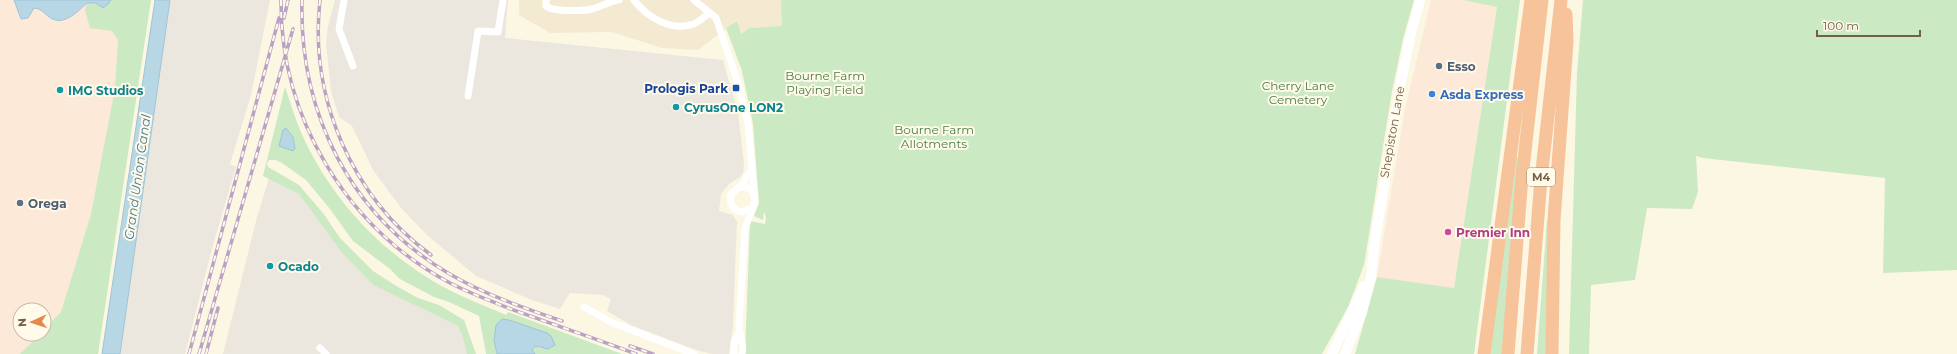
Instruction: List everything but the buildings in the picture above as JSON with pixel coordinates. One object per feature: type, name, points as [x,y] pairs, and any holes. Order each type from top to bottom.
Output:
[{"type":"highway","points":[[1484,354],[1509,150],[1531,0]]},
{"type":"highway","name":"M4","points":[[1508,354],[1522,177],[1542,0]]},
{"type":"highway","name":"M4","points":[[1527,354],[1541,179],[1561,0]]},
{"type":"highway","name":"M4","points":[[1552,354],[1554,220],[1567,42],[1566,0]]},
{"type":"street","points":[[344,0],[339,29],[354,66]]},
{"type":"street","points":[[468,96],[478,31],[498,32],[503,0]]},
{"type":"street","points":[[546,0],[546,6],[549,9],[556,10],[592,9],[613,0]]},
{"type":"street","points":[[634,0],[642,12],[673,26],[695,24],[709,13]]},
{"type":"street","points":[[694,0],[716,18],[739,86],[748,124],[755,202],[745,230]]},
{"type":"street","name":"Shepiston Lane","points":[[1345,354],[1362,312],[1371,277],[1371,265],[1405,58],[1420,0]]},
{"type":"street","points":[[752,168],[741,186],[732,191],[730,198],[734,209],[742,212],[752,208]]},
{"type":"street","points":[[741,186],[749,188],[754,194]]},
{"type":"street","points":[[734,354],[734,342],[739,333],[745,230],[742,212]]},
{"type":"street","name":"Shepiston Lane","points":[[1332,354],[1362,290],[1371,265]]},
{"type":"street","points":[[584,307],[613,323],[694,354]]},
{"type":"street","points":[[739,333],[743,341],[742,354]]},
{"type":"street","points":[[320,348],[326,354]]},
{"type":"shaded area","points":[[0,0],[138,0],[115,89],[91,214],[61,312],[52,322],[52,302],[12,302],[12,342],[34,342],[23,354],[0,354]]},
{"type":"shaded area","points":[[170,0],[270,0],[251,95],[230,164],[236,167],[213,245],[185,354],[120,354]]},
{"type":"shaded area","points":[[335,0],[508,0],[505,38],[723,60],[738,113],[744,163],[743,173],[740,177],[729,184],[721,194],[719,211],[733,215],[737,222],[733,326],[729,354],[712,354],[696,350],[631,325],[607,311],[611,299],[603,295],[570,293],[560,309],[532,300],[476,276],[427,235],[401,208],[373,170],[352,126],[339,117],[331,91],[326,44],[328,26]]},
{"type":"shaded area","points":[[519,0],[781,0],[783,26],[749,28],[740,34],[737,21],[698,50],[662,48],[612,32],[550,33],[519,15]]},
{"type":"shaded area","points":[[1431,0],[1463,0],[1497,6],[1454,288],[1377,277],[1405,109]]},
{"type":"shaded area","points":[[269,178],[299,194],[342,253],[373,285],[457,322],[472,354],[223,354],[257,217]]},
{"type":"green space","points":[[111,0],[151,0],[98,354],[20,354],[32,342],[52,342],[52,321],[61,312],[91,214],[115,88],[118,40],[112,31],[90,28],[85,10],[87,3],[108,4]]},
{"type":"green space","points":[[781,0],[1414,0],[1403,39],[1392,91],[1364,265],[1348,307],[1322,354],[745,354],[750,221],[765,224],[766,218],[764,211],[763,220],[754,216],[759,203],[753,124],[742,71],[726,28],[737,21],[741,34],[749,28],[782,26]]},
{"type":"green space","points":[[1463,0],[1520,0],[1474,354],[1355,354],[1377,277],[1454,288],[1497,7]]},
{"type":"green space","points":[[1583,0],[1957,0],[1957,270],[1883,273],[1885,178],[1696,156],[1698,192],[1692,209],[1647,208],[1635,280],[1591,285],[1589,354],[1569,354],[1577,73]]},
{"type":"green space","points":[[285,87],[304,139],[326,179],[339,197],[369,231],[403,261],[442,286],[474,302],[506,315],[508,312],[622,354],[535,354],[532,350],[535,346],[542,349],[551,336],[509,320],[502,319],[496,325],[494,340],[497,354],[486,354],[479,316],[449,302],[434,297],[400,279],[390,269],[353,241],[330,209],[306,180],[282,163],[276,160],[269,160],[267,163],[268,167],[299,185],[323,213],[340,238],[373,271],[418,298],[439,305],[464,320],[476,354],[467,354],[462,334],[457,325],[373,285],[342,253],[299,194],[263,176]]},
{"type":"green space","points":[[1516,157],[1518,157],[1502,354],[1490,354]]},
{"type":"green space","points":[[1547,220],[1553,221],[1547,354],[1537,354]]},
{"type":"water","points":[[14,0],[111,0],[103,8],[96,3],[87,3],[69,18],[58,20],[53,19],[41,10],[34,8],[28,18],[21,19]]},
{"type":"water","name":"Grand Union Canal","points":[[155,0],[170,0],[120,354],[102,354]]},
{"type":"water","points":[[286,128],[293,137],[295,148],[293,151],[279,146],[283,130]]},
{"type":"water","points":[[502,319],[547,333],[551,336],[555,345],[548,349],[535,346],[532,350],[535,354],[497,354],[494,340],[496,325]]},
{"type":"railway","points":[[281,0],[284,44],[292,86],[307,127],[326,165],[351,200],[380,232],[413,260],[457,287],[508,308],[636,354]]},
{"type":"railway","points":[[284,18],[288,0]]},
{"type":"railway","points":[[302,0],[303,42],[310,82],[321,121],[337,157],[358,191],[383,222],[413,249],[461,281],[518,306],[562,321]]},
{"type":"railway","points":[[320,0],[318,37],[322,73],[329,108],[342,142],[358,175],[379,204],[403,231],[431,255]]},
{"type":"railway","points":[[189,354],[279,18]]},
{"type":"railway","points":[[199,354],[293,29]]},
{"type":"railway","points":[[206,354],[218,308]]},
{"type":"railway","points":[[630,346],[653,354]]},
{"type":"place","name":"Esso","points":[[1439,66]]},
{"type":"place","name":"Prologis Park","points":[[736,88]]},
{"type":"place","name":"IMG Studios","points":[[60,90]]},
{"type":"place","name":"Asda Express","points":[[1432,94]]},
{"type":"place","name":"CyrusOne LON2","points":[[676,107]]},
{"type":"place","name":"Orega","points":[[20,203]]},
{"type":"place","name":"Premier Inn","points":[[1448,232]]},
{"type":"place","name":"Ocado","points":[[270,266]]},
{"type":"park label","name":"Bourne Farm Playing Field","points":[[825,82]]},
{"type":"park label","name":"Cherry Lane Cemetery","points":[[1298,92]]},
{"type":"park label","name":"Bourne Farm Allotments","points":[[934,136]]}]
